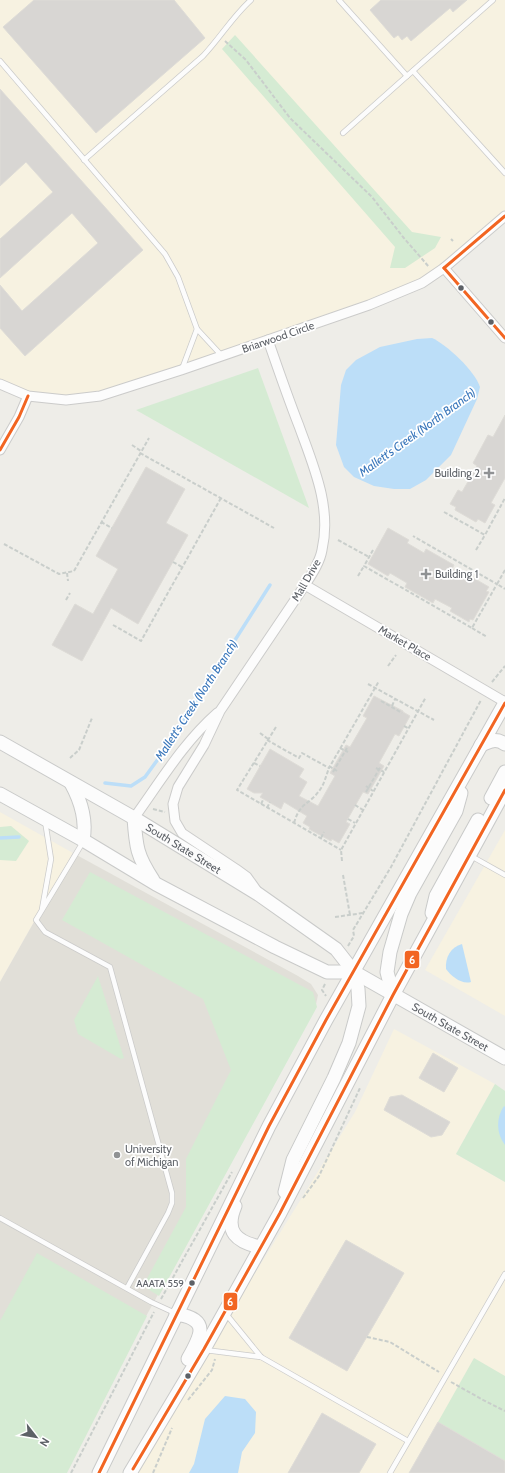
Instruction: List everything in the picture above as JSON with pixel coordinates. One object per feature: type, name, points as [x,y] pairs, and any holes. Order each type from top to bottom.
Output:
[{"type":"main road","points":[[99,1473],[269,1126],[326,1020],[505,702]]},
{"type":"main road","points":[[481,745],[491,740],[500,741],[505,744]]},
{"type":"main road","name":"South State Street","points":[[0,742],[134,818],[258,894],[336,949],[354,972],[505,1058]]},
{"type":"main road","points":[[0,747],[25,756]]},
{"type":"main road","points":[[394,995],[387,972],[390,952],[401,914],[410,893],[456,811],[467,770]]},
{"type":"main road","points":[[428,929],[436,896],[505,772]]},
{"type":"main road","points":[[71,783],[83,810],[85,832],[84,840]]},
{"type":"main road","points":[[130,1473],[169,1419],[204,1349],[280,1213],[428,929],[505,790]]},
{"type":"main road","name":"South State Street","points":[[0,794],[84,840],[156,884],[327,972],[354,972]]},
{"type":"main road","points":[[134,818],[138,854],[142,863],[156,884]]},
{"type":"main road","points":[[280,1213],[293,1160],[334,1078],[349,1043],[359,1006],[358,989],[354,972]]},
{"type":"main road","points":[[260,1247],[241,1240],[234,1234],[230,1225],[234,1208],[307,1070],[326,1020]]},
{"type":"main road","points":[[169,1419],[168,1392],[200,1336],[198,1323],[186,1315],[176,1314]]},
{"type":"street","name":"Briarwood Circle","points":[[0,384],[28,396],[66,400],[100,396],[181,370],[369,305],[422,283],[444,268],[505,216]]},
{"type":"street","points":[[444,268],[505,338]]},
{"type":"street","name":"Mall Drive","points":[[258,894],[247,877],[182,834],[178,828],[173,812],[173,804],[178,787],[204,745],[220,711],[305,585],[318,563],[322,550],[325,529],[324,507],[316,474],[268,340]]},
{"type":"street","points":[[0,450],[19,417],[28,396]]},
{"type":"street","name":"Market Place","points":[[305,585],[487,690],[505,702]]},
{"type":"street","name":"Mall Drive","points":[[134,818],[200,728],[220,711]]},
{"type":"lane","points":[[84,160],[203,56],[220,37],[238,12],[251,0]]},
{"type":"lane","points":[[339,0],[407,76]]},
{"type":"lane","points":[[343,133],[493,0]]},
{"type":"lane","points":[[0,61],[165,254],[178,277],[197,329],[222,356]]},
{"type":"lane","points":[[412,71],[505,173]]},
{"type":"lane","points":[[181,370],[197,329]]},
{"type":"lane","points":[[41,912],[51,859],[45,820]]},
{"type":"lane","points":[[84,840],[36,920],[45,932],[110,967],[172,1193],[172,1202],[168,1213],[127,1288]]},
{"type":"lane","points":[[470,855],[505,875]]},
{"type":"lane","points":[[0,1218],[176,1314]]},
{"type":"lane","points":[[390,1473],[505,1274]]},
{"type":"lane","points":[[225,1312],[261,1357],[408,1441]]},
{"type":"lane","points":[[204,1349],[261,1357]]},
{"type":"path","points":[[220,37],[246,60],[290,118],[372,197],[403,238],[436,274]]},
{"type":"path","points":[[4,544],[59,574],[74,571],[149,438]]},
{"type":"path","points":[[132,446],[274,528]]},
{"type":"path","points":[[113,625],[141,641],[221,498]]},
{"type":"path","points":[[476,550],[505,498]]},
{"type":"path","points":[[444,512],[485,535]]},
{"type":"path","points":[[101,522],[112,528]]},
{"type":"path","points":[[412,536],[505,589]]},
{"type":"path","points":[[338,540],[369,558]]},
{"type":"path","points":[[358,576],[373,550]]},
{"type":"path","points":[[173,562],[182,567]]},
{"type":"path","points":[[364,566],[487,637]]},
{"type":"path","points":[[472,628],[505,570]]},
{"type":"path","points":[[66,573],[68,582]]},
{"type":"path","points":[[66,600],[70,593]]},
{"type":"path","points":[[388,666],[396,655]]},
{"type":"path","points":[[354,936],[353,930],[391,866],[487,690],[505,666]]},
{"type":"path","points":[[294,823],[303,804],[316,795],[322,788],[329,767],[379,681]]},
{"type":"path","points":[[368,684],[434,720]]},
{"type":"path","points":[[342,861],[341,850],[426,696]]},
{"type":"path","points":[[392,706],[395,699]]},
{"type":"path","points":[[380,701],[392,706],[402,713]]},
{"type":"path","points":[[70,758],[79,750],[92,718]]},
{"type":"path","points":[[404,726],[408,728]]},
{"type":"path","points":[[276,727],[237,790],[341,850]]},
{"type":"path","points":[[260,733],[268,740],[299,758],[302,753],[336,770]]},
{"type":"path","points":[[340,748],[347,751]]},
{"type":"path","points":[[333,772],[336,770],[347,751],[347,748]]},
{"type":"path","points":[[254,763],[260,766]]},
{"type":"path","points":[[366,792],[377,768],[381,766]]},
{"type":"path","points":[[377,768],[384,772]]},
{"type":"path","points":[[373,779],[378,782]]},
{"type":"path","points":[[367,787],[373,791]]},
{"type":"path","points":[[261,804],[263,800]]},
{"type":"path","points":[[267,808],[270,802]]},
{"type":"path","points":[[355,805],[363,810]]},
{"type":"path","points":[[153,809],[168,812]]},
{"type":"path","points":[[348,819],[355,823]]},
{"type":"path","points":[[321,838],[324,832]]},
{"type":"path","points":[[343,875],[350,915]]},
{"type":"path","points":[[335,917],[363,913]]},
{"type":"path","points":[[324,987],[322,990],[326,996],[326,1000]]},
{"type":"path","points":[[71,1473],[158,1305],[234,1168]]},
{"type":"path","points":[[367,1337],[390,1342],[436,1369],[445,1378],[485,1402],[505,1411]]},
{"type":"path","points":[[185,1404],[212,1370],[217,1351]]},
{"type":"path","points":[[153,1473],[169,1419]]},
{"type":"shaded area","points":[[0,0],[505,0],[505,216],[422,283],[100,396],[28,396],[0,384]]},
{"type":"shaded area","points":[[0,812],[73,853],[0,982]]},
{"type":"shaded area","points":[[505,830],[505,1016],[425,970]]},
{"type":"shaded area","name":"University of Michigan","points":[[73,853],[298,976],[311,984],[318,995],[315,1009],[111,1380],[0,1473],[0,982]]},
{"type":"shaded area","points":[[394,1029],[495,1084],[456,1154],[505,1182],[505,1473],[131,1473],[355,1112]]},
{"type":"green space","points":[[235,35],[412,232],[441,237],[435,248],[405,268],[390,268],[395,247],[222,49]]},
{"type":"green space","points":[[258,368],[309,508],[136,410]]},
{"type":"green space","points":[[11,826],[29,841],[16,861],[0,860],[0,827]]},
{"type":"green space","points":[[90,872],[313,992],[317,1007],[159,1296],[143,1286],[186,1207],[186,1159],[231,1070],[203,999],[62,920]]},
{"type":"green space","points":[[98,976],[124,1058],[121,1059],[78,1034],[74,1020]]},
{"type":"green space","points":[[495,1084],[505,1091],[505,1182],[456,1154]]},
{"type":"green space","points":[[37,1253],[147,1316],[67,1473],[0,1473],[0,1321]]},
{"type":"green space","points":[[474,1358],[505,1376],[505,1461],[438,1422]]},
{"type":"water","points":[[432,338],[445,346],[466,366],[480,387],[477,399],[451,455],[426,480],[410,489],[394,489],[374,486],[354,477],[344,467],[336,445],[341,385],[346,370],[356,360],[380,347],[417,339]]},
{"type":"water","points":[[462,944],[471,982],[468,983],[460,981],[446,969],[447,960],[450,953],[455,947]]},
{"type":"water","points":[[504,1106],[505,1145],[500,1136],[498,1126],[501,1110]]},
{"type":"water","points":[[225,1396],[245,1399],[256,1412],[255,1433],[242,1452],[238,1473],[189,1473],[194,1464],[205,1419]]},
{"type":"building","points":[[34,0],[174,0],[205,38],[96,133],[3,27]]},
{"type":"building","points":[[381,0],[467,0],[453,12],[450,8],[411,41],[407,36],[402,40],[398,35],[394,38],[370,10]]},
{"type":"building","points":[[0,89],[143,250],[25,356],[0,328],[0,285],[22,311],[98,243],[72,213],[0,278],[0,239],[53,192],[26,162],[0,186]]},
{"type":"building","name":"Building 2","points":[[505,415],[505,478],[491,503],[495,505],[485,523],[478,519],[476,522],[455,510],[456,507],[450,504],[458,490],[462,492],[477,466],[473,463],[488,435],[493,437]]},
{"type":"building","points":[[146,467],[185,489],[166,523],[188,535],[138,624],[111,608],[82,661],[52,645],[75,604],[93,614],[118,569],[96,556]]},
{"type":"building","name":"Building 1","points":[[388,528],[409,540],[407,543],[424,553],[426,549],[454,565],[452,569],[469,579],[470,576],[489,587],[486,591],[489,592],[473,620],[470,619],[469,622],[450,611],[452,608],[435,599],[433,603],[405,587],[407,583],[390,573],[388,576],[368,564]]},
{"type":"building","points":[[374,696],[410,716],[399,736],[395,734],[379,763],[384,766],[368,794],[363,792],[346,822],[350,824],[339,843],[332,839],[331,841],[309,829],[310,827],[303,823],[307,816],[284,802],[281,809],[260,797],[263,793],[254,793],[247,789],[270,749],[304,769],[299,777],[307,782],[299,796],[318,806],[335,776],[330,773],[346,745],[350,747],[367,718],[363,716]]},
{"type":"building","points":[[433,1053],[458,1068],[444,1092],[419,1078]]},
{"type":"building","points":[[402,1095],[450,1122],[442,1135],[431,1137],[384,1110],[390,1097]]},
{"type":"building","points":[[346,1240],[404,1273],[347,1371],[289,1338]]},
{"type":"building","points":[[322,1413],[376,1444],[359,1473],[288,1473]]},
{"type":"building","points":[[438,1422],[505,1461],[505,1473],[409,1473]]},
{"type":"waterway","name":"Mallett's Creek (North Branch)","points":[[105,783],[131,786],[145,777],[169,744],[270,585]]},
{"type":"waterway","name":"Mallett's Creek (North Branch)","points":[[0,838],[19,837]]},
{"type":"transit line","name":"6","points":[[444,268],[505,216]]},
{"type":"transit line","name":"6","points":[[444,268],[505,338]]},
{"type":"transit line","name":"6","points":[[0,450],[19,417],[28,396]]},
{"type":"transit line","name":"6","points":[[99,1473],[269,1126],[326,1020],[505,703]]},
{"type":"transit line","name":"6","points":[[133,1469],[204,1349],[280,1213],[393,995],[505,790]]},
{"type":"place","name":"Building 2","points":[[489,473]]},
{"type":"place","name":"Building 1","points":[[426,574]]},
{"type":"place","name":"University of Michigan","points":[[117,1155]]},
{"type":"place","name":"AAATA 559","points":[[192,1283]]}]
